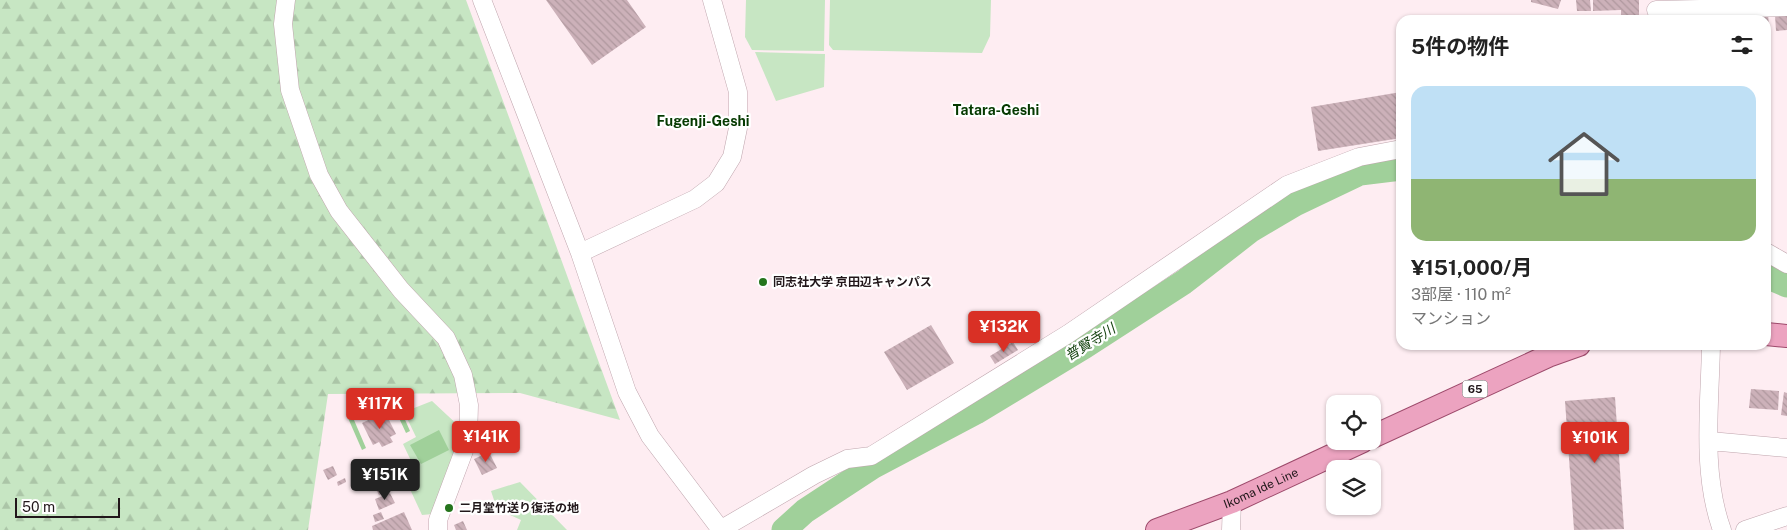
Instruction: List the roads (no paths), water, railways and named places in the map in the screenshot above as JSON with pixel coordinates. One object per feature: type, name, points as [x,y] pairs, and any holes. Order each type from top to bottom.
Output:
[{"type":"main road","points":[[1771,334],[1787,336]]},
{"type":"main road","name":"65","points":[[1381,433],[1548,356],[1565,350]]},
{"type":"main road","name":"Ikoma Ide Line","points":[[1157,530],[1232,502],[1344,450]]},
{"type":"street","points":[[286,0],[283,24],[290,90],[319,175],[338,211],[401,290],[446,338],[463,375],[469,405],[468,440],[438,520],[438,530]]},
{"type":"street","points":[[482,0],[580,253],[627,392],[650,436],[720,530],[847,459],[871,456],[880,451],[1068,334],[1287,185],[1359,157],[1396,150]]},
{"type":"street","points":[[580,253],[694,199],[716,183],[732,157],[738,128],[738,92],[712,0]]},
{"type":"street","points":[[1654,10],[1787,7]]},
{"type":"street","points":[[1771,255],[1787,264]]},
{"type":"street","points":[[1711,350],[1710,480],[1716,513],[1722,530]]},
{"type":"street","points":[[1710,441],[1787,448]]},
{"type":"street","points":[[1231,530],[1232,502]]},
{"type":"street","points":[[1745,530],[1787,516]]},
{"type":"waterway","name":"普賢寺川","points":[[784,530],[805,511],[872,467],[976,412],[1085,346],[1184,282],[1251,230],[1295,204],[1360,173],[1396,169]]},
{"type":"waterway","name":"普賢寺川","points":[[1771,278],[1787,285]]},
{"type":"place","name":"同志社大学 京田辺キャンパス","points":[[763,282]]},
{"type":"place","name":"二月堂竹送り復活の地","points":[[449,508]]},
{"type":"district","name":"Tatara-Geshi","points":[[996,110]]},
{"type":"district","name":"Fugenji-Geshi","points":[[703,121]]}]
